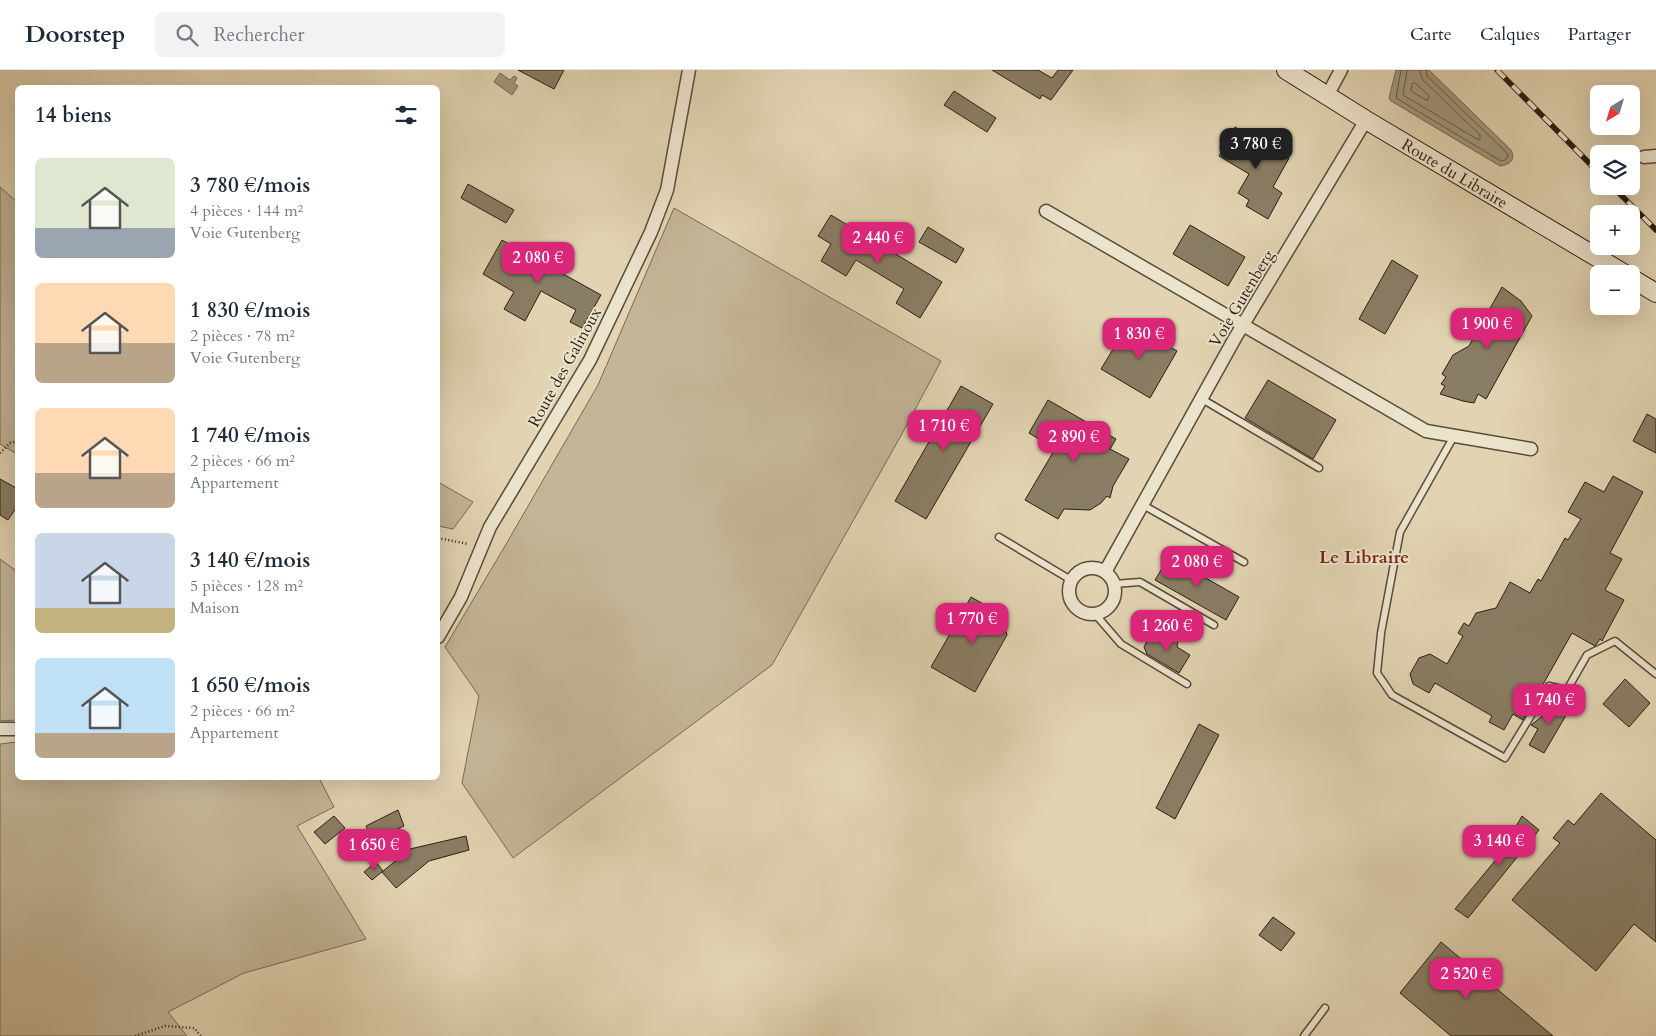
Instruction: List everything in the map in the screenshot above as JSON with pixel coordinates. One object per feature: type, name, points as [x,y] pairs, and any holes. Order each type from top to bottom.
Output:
[{"type":"main road","name":"Route du Libraire","points":[[1286,70],[1366,120],[1610,265]]},
{"type":"main road","points":[[1640,283],[1656,293]]},
{"type":"street","name":"Route des Galinoux","points":[[440,634],[461,597],[490,527],[590,360],[651,232],[667,190],[690,70]]},
{"type":"street","points":[[1327,96],[1341,70]]},
{"type":"street","name":"Voie Gutenberg","points":[[1105,572],[1243,326],[1366,120]]},
{"type":"street","points":[[1046,211],[1426,431],[1532,449]]},
{"type":"street","points":[[1092,568],[1105,572],[1114,584],[1115,592],[1114,600],[1109,607],[1103,612],[1095,614],[1087,614],[1077,609],[1069,595],[1071,580],[1084,569],[1092,568]]},
{"type":"street","points":[[0,729],[15,729]]},
{"type":"lane","points":[[1202,399],[1319,468]]},
{"type":"lane","points":[[1454,436],[1400,532],[1381,633],[1377,673],[1392,695],[1505,758],[1549,686],[1567,690],[1586,654],[1615,641],[1656,674]]},
{"type":"lane","points":[[1143,505],[1244,562]]},
{"type":"lane","points":[[999,537],[1071,580]]},
{"type":"lane","points":[[1114,584],[1140,582],[1214,625]]},
{"type":"lane","points":[[1095,614],[1121,644],[1186,684]]},
{"type":"lane","points":[[1304,1036],[1325,1008]]},
{"type":"path","points":[[0,453],[10,443],[15,442]]},
{"type":"path","points":[[440,538],[482,546]]},
{"type":"path","points":[[135,1036],[165,1026],[194,1028],[201,1036]]},
{"type":"shaded area","points":[[0,187],[15,200],[15,453],[0,444]]},
{"type":"shaded area","points":[[674,208],[941,361],[772,665],[513,858],[462,783],[479,696],[445,647],[598,385]]},
{"type":"shaded area","points":[[440,483],[473,502],[453,529],[440,526]]},
{"type":"shaded area","points":[[0,559],[15,570],[15,720],[0,721]]},
{"type":"shaded area","points":[[15,742],[15,780],[320,780],[334,807],[297,826],[366,939],[244,973],[168,1012],[187,1036],[0,1036],[0,744]]},
{"type":"water","points":[[1396,70],[1429,70],[1511,150],[1513,156],[1511,161],[1500,166],[1391,101],[1389,98]]},
{"type":"water","points":[[500,73],[510,80],[514,76],[517,78],[514,83],[518,86],[512,95],[494,82]]},
{"type":"building","points":[[518,70],[564,70],[554,89]]},
{"type":"building","points":[[992,70],[1038,70],[1052,78],[1058,70],[1073,70],[1051,100],[1042,95],[1040,99]]},
{"type":"building","points":[[954,91],[996,118],[987,132],[944,105]]},
{"type":"building","points":[[1235,127],[1289,158],[1273,187],[1282,193],[1268,219],[1246,206],[1249,200],[1238,193],[1249,174],[1219,156]]},
{"type":"building","points":[[468,184],[514,210],[506,223],[461,198]]},
{"type":"building","points":[[831,215],[942,282],[920,318],[896,303],[904,289],[856,260],[846,276],[821,261],[831,244],[818,236]]},
{"type":"building","points":[[1190,225],[1245,257],[1228,286],[1173,254]]},
{"type":"building","points":[[928,227],[964,249],[956,263],[919,242]]},
{"type":"building","points":[[502,240],[601,295],[582,328],[570,322],[576,310],[541,291],[525,321],[504,309],[514,292],[483,274]]},
{"type":"building","points":[[1392,260],[1418,276],[1385,334],[1359,319]]},
{"type":"building","points":[[1502,287],[1521,301],[1532,316],[1486,399],[1478,394],[1474,403],[1440,394],[1445,386],[1441,384],[1446,377],[1442,374],[1453,355],[1469,346]]},
{"type":"building","points":[[1129,323],[1177,351],[1150,398],[1101,369]]},
{"type":"building","points":[[1268,380],[1336,420],[1313,459],[1245,418]]},
{"type":"building","points":[[961,386],[993,404],[926,519],[895,501]]},
{"type":"building","points":[[1048,400],[1116,439],[1110,449],[1129,459],[1113,486],[1110,498],[1107,496],[1101,503],[1090,510],[1064,509],[1058,519],[1025,500],[1055,449],[1029,433]]},
{"type":"building","points":[[1647,414],[1656,419],[1656,453],[1633,441]]},
{"type":"building","points":[[1613,476],[1643,492],[1610,553],[1622,559],[1605,590],[1624,600],[1602,641],[1600,639],[1595,646],[1572,633],[1523,720],[1513,714],[1504,730],[1489,722],[1492,716],[1435,683],[1429,693],[1413,684],[1410,674],[1419,658],[1430,654],[1447,664],[1463,636],[1458,633],[1464,623],[1469,626],[1476,613],[1496,608],[1510,582],[1530,593],[1538,579],[1541,581],[1565,538],[1568,540],[1581,519],[1568,512],[1585,482],[1604,492]]},
{"type":"building","points":[[0,479],[15,487],[15,510],[8,520],[0,515]]},
{"type":"building","points":[[1169,557],[1239,597],[1226,620],[1155,580]]},
{"type":"building","points":[[971,597],[1001,614],[1007,635],[975,692],[931,667]]},
{"type":"building","points":[[1180,630],[1177,647],[1190,655],[1179,673],[1147,654],[1144,647],[1151,637],[1160,638],[1166,642]]},
{"type":"building","points":[[1625,679],[1650,703],[1629,727],[1603,704]]},
{"type":"building","points":[[1563,700],[1572,705],[1544,753],[1529,745],[1538,729],[1531,725]]},
{"type":"building","points":[[1199,724],[1219,735],[1175,819],[1156,808]]},
{"type":"building","points":[[1601,793],[1656,840],[1656,942],[1634,924],[1596,971],[1512,900],[1560,843],[1553,838],[1568,820],[1574,825]]},
{"type":"building","points":[[398,810],[404,826],[372,841],[366,826]]},
{"type":"building","points":[[334,816],[345,828],[325,844],[314,832]]},
{"type":"building","points":[[1522,816],[1539,830],[1468,918],[1455,909],[1499,856]]},
{"type":"building","points":[[466,836],[469,850],[429,861],[396,888],[382,872],[410,849]]},
{"type":"building","points":[[376,862],[383,871],[372,880],[364,872]]},
{"type":"building","points":[[1273,917],[1295,933],[1281,951],[1259,935]]},
{"type":"building","points":[[1441,942],[1553,1036],[1451,1036],[1400,993]]},
{"type":"railway","points":[[1497,70],[1590,164]]},
{"type":"railway","points":[[1621,195],[1656,230]]},
{"type":"district","name":"Le Libraire","points":[[1364,557]]}]
